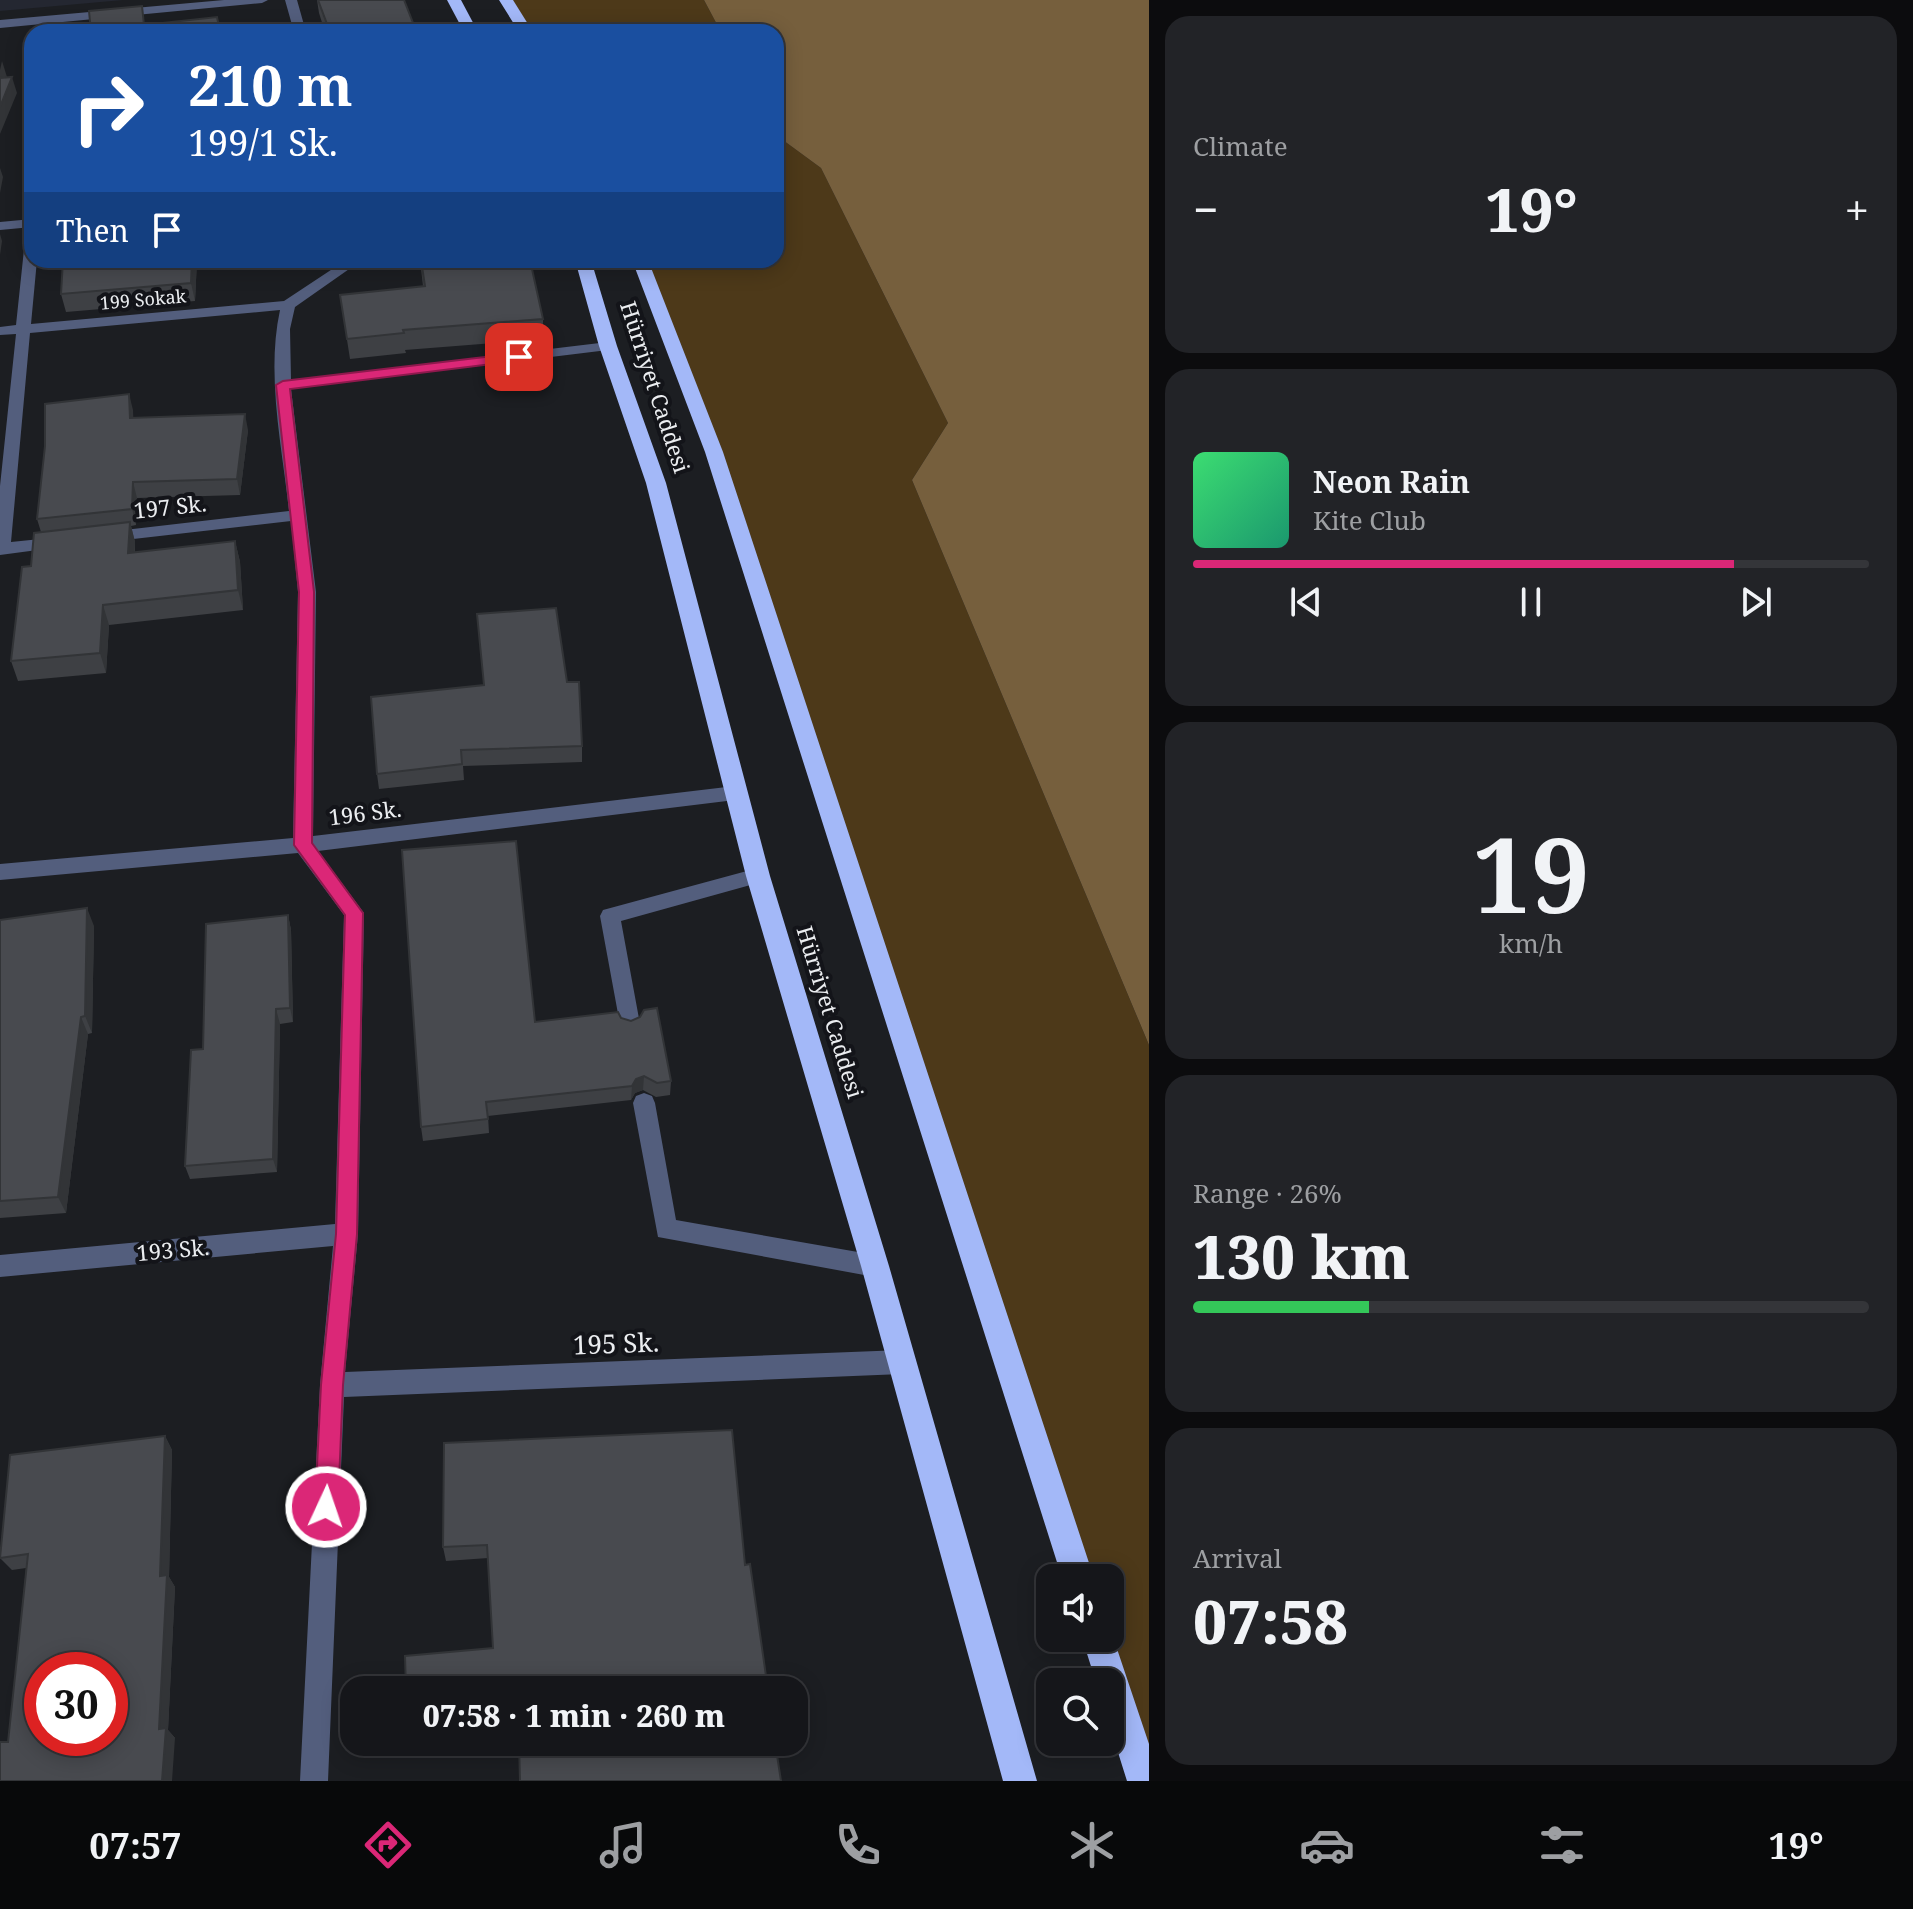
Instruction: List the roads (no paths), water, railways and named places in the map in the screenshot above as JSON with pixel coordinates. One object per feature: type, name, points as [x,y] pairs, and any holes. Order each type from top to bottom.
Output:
[{"type":"highway","points":[[454,0],[467,24]]},
{"type":"highway","points":[[506,0],[521,24]]},
{"type":"highway","name":"Hürriyet Caddesi","points":[[585,268],[608,346],[656,483],[758,876],[875,1266],[1020,1781]]},
{"type":"highway","name":"Hürriyet Caddesi","points":[[643,268],[714,452],[1073,1564]]},
{"type":"highway","points":[[1103,1652],[1144,1781]]},
{"type":"street","points":[[61,24],[262,0]]},
{"type":"street","points":[[291,0],[298,24]]},
{"type":"street","points":[[0,24],[24,25]]},
{"type":"street","points":[[0,226],[24,224]]},
{"type":"street","points":[[1,549],[28,268]]},
{"type":"street","points":[[314,1781],[332,1385],[346,1234],[354,913],[303,845],[307,592],[283,385],[283,329],[288,305],[343,268]]},
{"type":"street","name":"199 Sokak","points":[[0,331],[288,305]]},
{"type":"street","points":[[283,385],[608,346]]},
{"type":"street","name":"197 Sk.","points":[[1,549],[298,515]]},
{"type":"street","name":"196 Sk.","points":[[0,872],[303,845],[735,793]]},
{"type":"street","points":[[629,1024],[610,916],[758,876]]},
{"type":"street","points":[[644,1103],[666,1229],[875,1266]]},
{"type":"street","name":"193 Sk.","points":[[0,1266],[346,1234]]},
{"type":"street","name":"195 Sk.","points":[[332,1385],[902,1362]]}]
